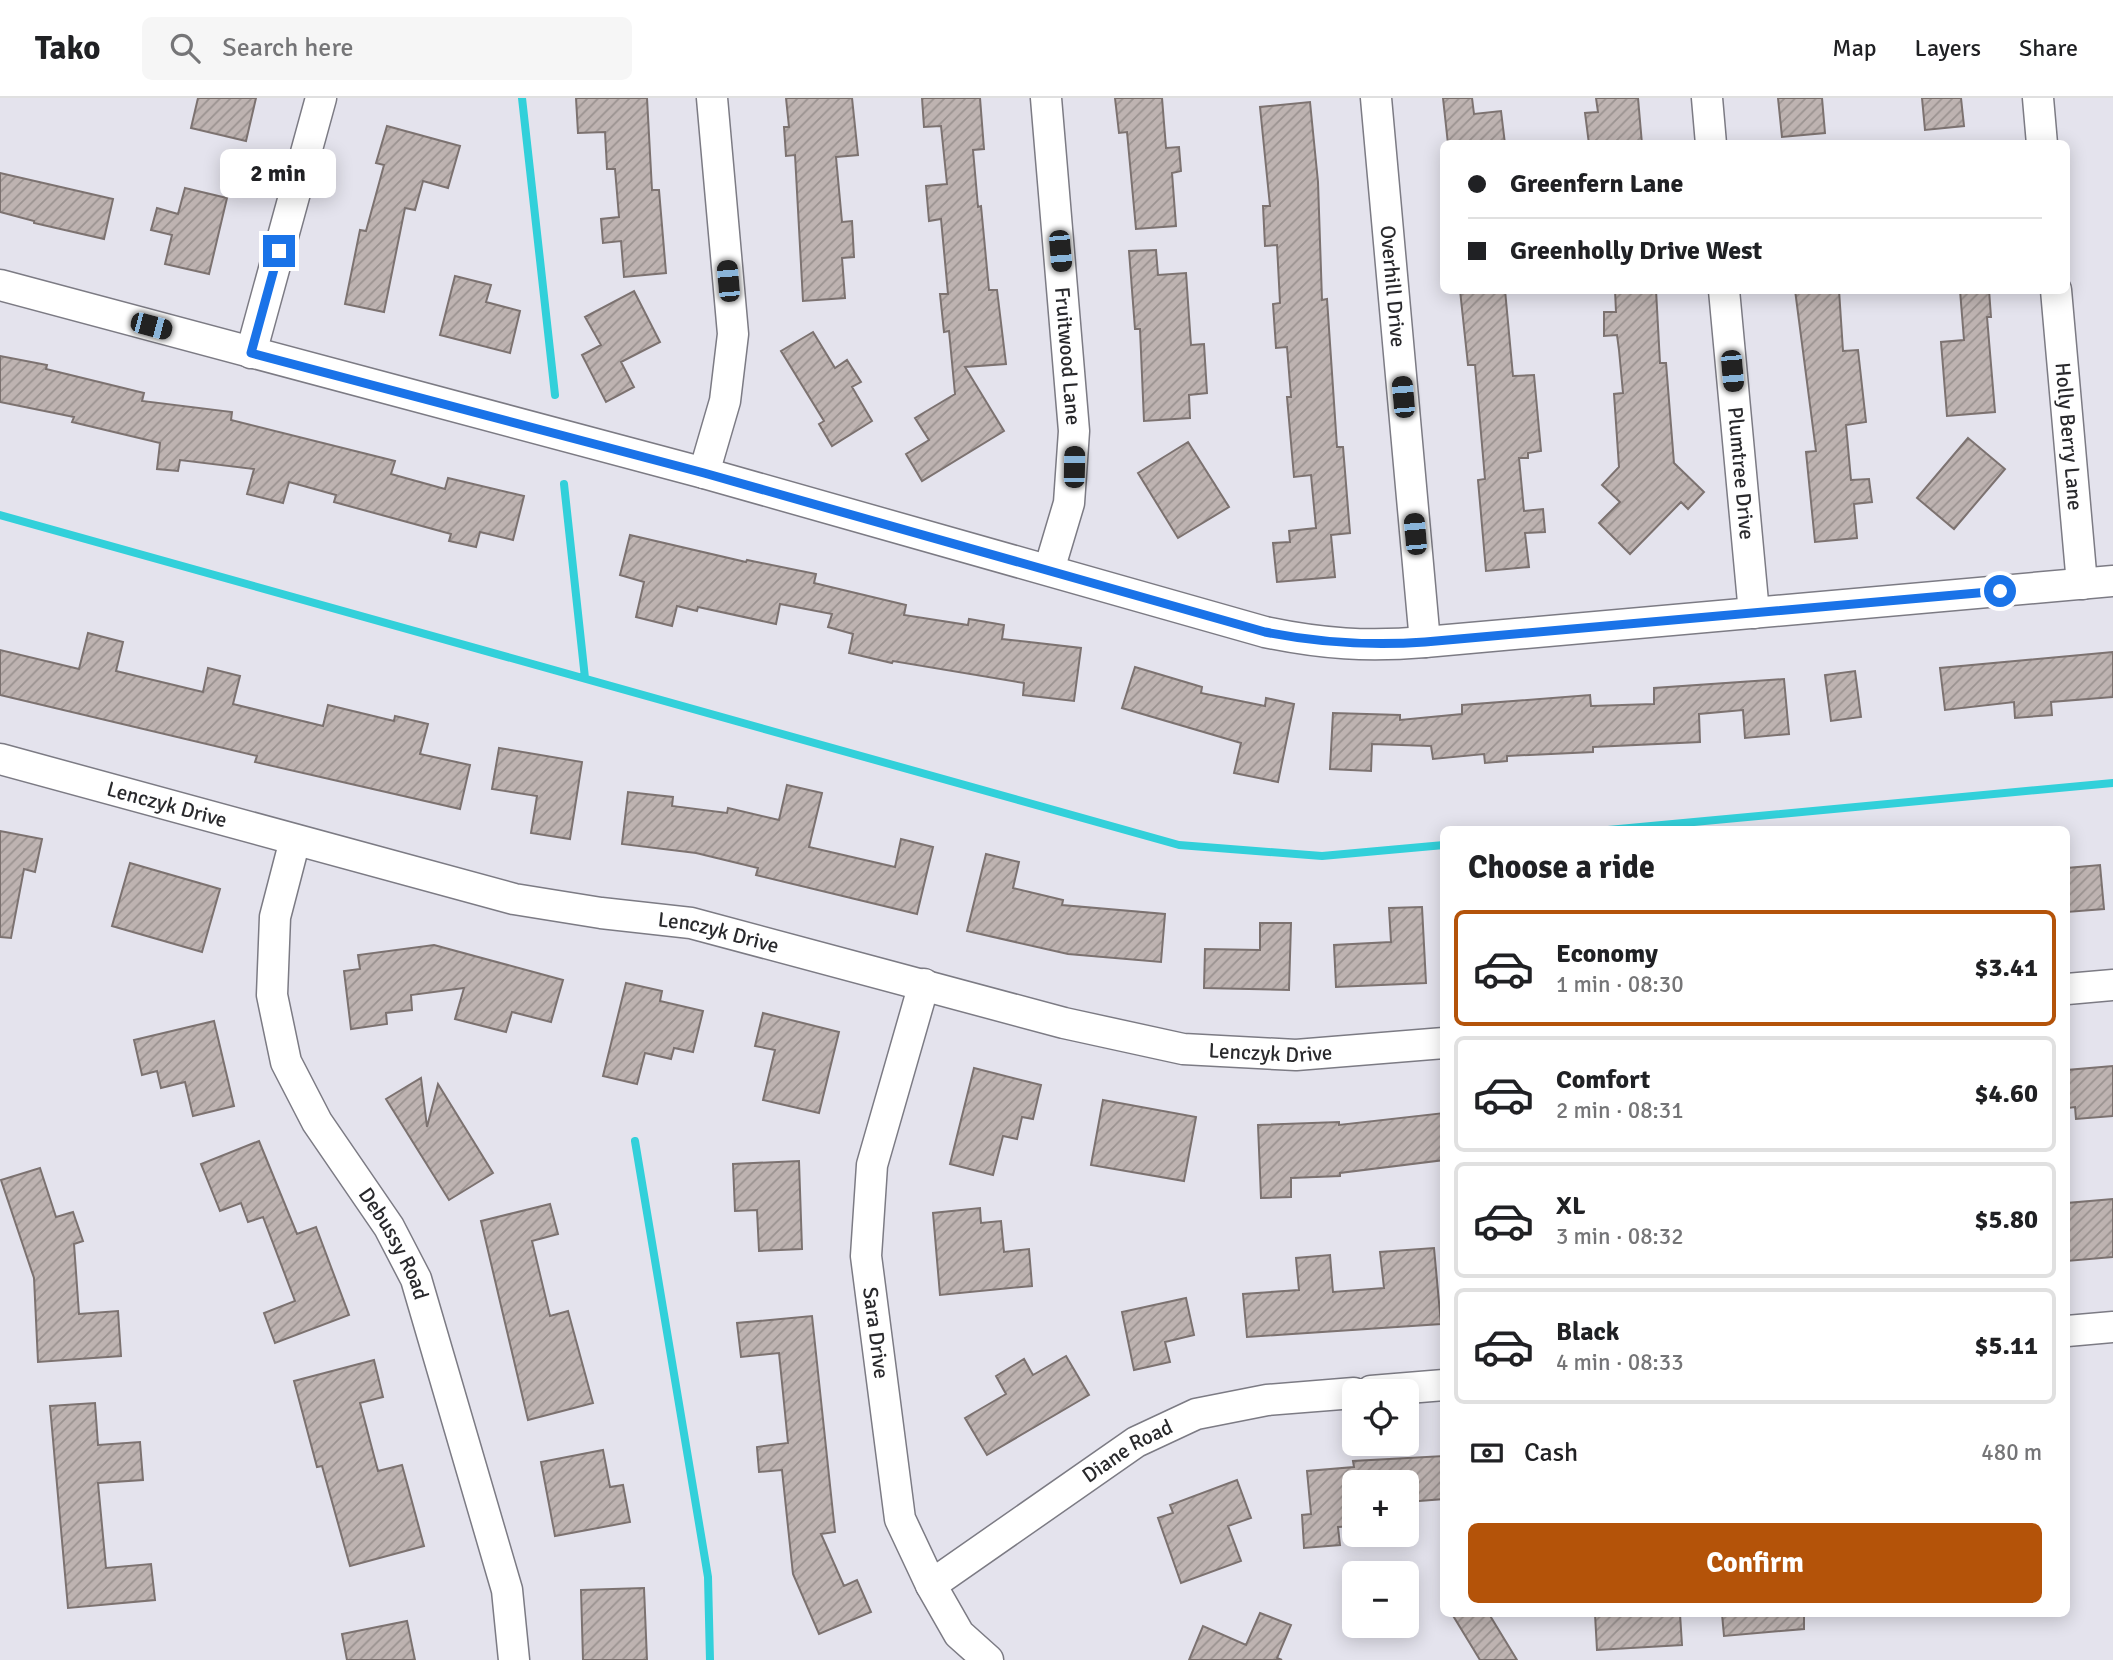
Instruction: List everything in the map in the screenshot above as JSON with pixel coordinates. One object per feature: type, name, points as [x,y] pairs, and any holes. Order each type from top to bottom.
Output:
[{"type":"street","points":[[251,353],[321,98]]},
{"type":"street","points":[[704,473],[725,401],[733,334],[712,98]]},
{"type":"street","name":"Fruitwood Lane","points":[[1046,98],[1074,431],[1069,503],[1049,570]]},
{"type":"street","name":"Overhill Drive","points":[[1376,98],[1425,642]]},
{"type":"street","points":[[1707,98],[1711,140]]},
{"type":"street","points":[[2038,98],[2042,140]]},
{"type":"street","points":[[0,285],[704,473],[1265,632],[1317,642],[1367,646],[1425,642],[2113,581]]},
{"type":"street","name":"Plumtree Drive","points":[[1724,294],[1754,613]]},
{"type":"street","name":"Holly Berry Lane","points":[[2056,294],[2082,584]]},
{"type":"street","name":"Lenczyk Drive","points":[[0,759],[514,899],[601,913],[691,923],[1064,1024],[1183,1049],[1296,1055],[1440,1042]]},
{"type":"street","name":"Debussy Road","points":[[295,840],[275,917],[272,982],[272,995],[286,1062],[317,1122],[389,1227],[416,1279],[507,1590],[514,1660]]},
{"type":"street","name":"Sara Drive","points":[[924,984],[872,1165],[866,1256],[900,1519],[931,1585],[959,1634],[988,1660]]},
{"type":"street","points":[[2070,989],[2113,985]]},
{"type":"street","points":[[2070,1331],[2113,1327]]},
{"type":"street","points":[[1419,1387],[1440,1385]]},
{"type":"street","name":"Diane Road","points":[[931,1585],[1136,1442],[1196,1415],[1267,1400],[1342,1394]]},
{"type":"building","points":[[198,98],[256,98],[246,141],[191,128]]},
{"type":"building","points":[[576,98],[647,98],[652,190],[659,190],[666,273],[624,277],[621,241],[603,243],[601,219],[619,217],[615,169],[607,169],[605,132],[578,133]]},
{"type":"building","points":[[786,98],[852,98],[858,155],[836,157],[842,222],[852,221],[854,257],[842,258],[845,298],[803,301],[795,155],[786,156],[784,127],[789,127]]},
{"type":"building","points":[[922,98],[980,98],[984,149],[973,150],[978,207],[981,206],[989,290],[997,290],[1006,364],[965,367],[1004,431],[922,481],[906,454],[929,440],[915,418],[955,394],[949,331],[944,332],[940,294],[948,294],[941,219],[929,221],[926,186],[947,184],[941,126],[924,127]]},
{"type":"building","points":[[1115,98],[1162,98],[1166,148],[1179,147],[1181,171],[1172,173],[1176,226],[1136,229],[1127,132],[1119,133]]},
{"type":"building","points":[[1443,98],[1472,98],[1474,114],[1501,111],[1505,140],[1448,140]]},
{"type":"building","points":[[1596,98],[1638,98],[1642,140],[1588,140],[1585,113],[1598,112]]},
{"type":"building","points":[[1778,98],[1822,98],[1825,133],[1782,137]]},
{"type":"building","points":[[1922,98],[1961,98],[1964,126],[1925,130]]},
{"type":"building","points":[[1310,102],[1318,182],[1322,300],[1327,299],[1337,447],[1343,447],[1350,533],[1331,535],[1335,577],[1277,582],[1273,543],[1290,542],[1289,531],[1316,528],[1311,475],[1294,477],[1287,397],[1291,397],[1287,347],[1276,348],[1273,304],[1280,303],[1277,245],[1265,246],[1263,206],[1270,206],[1260,107]]},
{"type":"building","points":[[387,126],[460,146],[448,188],[423,181],[415,210],[405,208],[384,312],[345,304],[360,230],[366,231],[384,165],[376,163]]},
{"type":"building","points":[[0,173],[113,199],[104,239],[34,223],[0,212]]},
{"type":"building","points":[[185,188],[227,198],[209,274],[165,264],[172,235],[151,230],[157,208],[178,214]]},
{"type":"building","points":[[1156,250],[1158,275],[1186,273],[1191,345],[1204,344],[1207,393],[1189,395],[1190,418],[1144,421],[1140,329],[1135,329],[1129,251]]},
{"type":"building","points":[[455,276],[491,285],[486,302],[520,311],[510,353],[440,335]]},
{"type":"building","points":[[634,291],[660,342],[621,362],[634,387],[606,402],[582,355],[601,345],[585,317]]},
{"type":"building","points":[[1460,294],[1505,294],[1513,376],[1534,375],[1541,451],[1528,453],[1528,458],[1519,458],[1524,511],[1543,509],[1545,532],[1525,533],[1529,567],[1486,571],[1478,480],[1485,479],[1475,365],[1468,365]]},
{"type":"building","points":[[1615,294],[1656,294],[1660,363],[1666,363],[1674,463],[1704,492],[1688,509],[1681,502],[1630,554],[1599,523],[1620,502],[1602,485],[1619,467],[1614,394],[1623,393],[1619,350],[1617,335],[1604,336],[1604,312],[1616,312]]},
{"type":"building","points":[[1796,294],[1839,294],[1843,351],[1858,350],[1866,422],[1846,425],[1851,480],[1869,479],[1872,502],[1854,504],[1857,538],[1815,542],[1806,452],[1816,451]]},
{"type":"building","points":[[1960,294],[1989,294],[1991,317],[1987,317],[1995,412],[1947,416],[1941,342],[1964,340]]},
{"type":"building","points":[[813,332],[835,368],[847,360],[861,382],[852,387],[872,421],[832,446],[819,424],[824,421],[781,351]]},
{"type":"building","points":[[0,356],[47,365],[46,369],[144,393],[142,401],[232,412],[231,420],[395,461],[391,474],[445,489],[448,478],[524,496],[513,540],[480,532],[476,547],[449,541],[451,534],[334,502],[336,495],[289,482],[283,503],[247,494],[254,469],[180,460],[178,471],[157,469],[160,443],[72,422],[74,417],[0,402]]},
{"type":"building","points":[[1968,438],[2005,469],[1954,529],[1917,498]]},
{"type":"building","points":[[1188,442],[1229,507],[1178,538],[1138,473]]},
{"type":"building","points":[[630,535],[746,562],[747,560],[816,574],[814,583],[906,605],[904,615],[968,625],[969,619],[1004,625],[1002,639],[1081,648],[1074,701],[1023,695],[1024,683],[893,661],[892,663],[849,653],[853,634],[828,627],[832,614],[780,604],[776,624],[698,607],[697,611],[677,606],[672,626],[636,617],[644,582],[620,575]]},
{"type":"building","points":[[88,633],[123,642],[116,671],[203,692],[208,668],[240,676],[233,704],[323,726],[328,705],[394,721],[395,716],[428,724],[420,754],[470,765],[460,809],[255,762],[257,756],[0,695],[0,650],[79,669]]},
{"type":"building","points":[[2113,652],[2113,697],[2051,702],[2052,715],[2015,718],[2014,702],[1945,710],[1940,668]]},
{"type":"building","points":[[1135,667],[1202,687],[1201,693],[1265,706],[1266,698],[1294,704],[1278,782],[1234,773],[1241,743],[1122,708]]},
{"type":"building","points":[[1855,671],[1861,717],[1831,721],[1825,675]]},
{"type":"building","points":[[1784,679],[1789,734],[1745,738],[1743,710],[1699,714],[1700,742],[1593,747],[1593,752],[1507,756],[1507,761],[1485,763],[1484,754],[1433,759],[1431,746],[1372,744],[1371,771],[1330,769],[1333,713],[1400,715],[1400,720],[1462,714],[1462,705],[1590,695],[1591,706],[1654,704],[1654,688]]},
{"type":"building","points":[[499,748],[582,762],[570,839],[531,833],[537,796],[492,789]]},
{"type":"building","points":[[787,785],[822,793],[809,847],[895,867],[901,839],[933,847],[917,914],[756,875],[758,868],[696,853],[622,844],[628,792],[673,797],[672,806],[727,813],[728,808],[779,820]]},
{"type":"building","points":[[0,831],[42,839],[35,872],[24,869],[11,938],[0,937]]},
{"type":"building","points":[[986,854],[1019,862],[1013,888],[1063,900],[1062,905],[1165,914],[1161,962],[1068,954],[967,931]]},
{"type":"building","points":[[130,863],[220,889],[202,952],[112,926]]},
{"type":"building","points":[[2100,865],[2104,909],[2070,912],[2070,868]]},
{"type":"building","points":[[1422,907],[1426,983],[1336,987],[1334,945],[1391,942],[1389,908]]},
{"type":"building","points":[[1260,923],[1291,923],[1289,990],[1204,988],[1205,949],[1260,950]]},
{"type":"building","points":[[434,945],[563,980],[551,1022],[512,1012],[506,1032],[455,1019],[464,988],[411,995],[412,1010],[386,1013],[387,1024],[351,1029],[344,971],[360,969],[358,955]]},
{"type":"building","points":[[626,983],[662,991],[660,1001],[703,1011],[693,1052],[674,1048],[671,1059],[645,1053],[637,1084],[603,1076]]},
{"type":"building","points":[[763,1013],[839,1032],[819,1113],[763,1100],[775,1050],[755,1046]]},
{"type":"building","points":[[214,1021],[234,1106],[193,1116],[185,1082],[161,1088],[157,1071],[142,1075],[134,1040]]},
{"type":"building","points":[[2113,1066],[2113,1116],[2076,1119],[2075,1107],[2070,1108],[2070,1070]]},
{"type":"building","points":[[974,1068],[1041,1085],[1033,1119],[1022,1117],[1017,1139],[1003,1136],[993,1175],[950,1164]]},
{"type":"building","points":[[421,1078],[427,1127],[438,1084],[493,1173],[449,1200],[386,1099]]},
{"type":"building","points":[[1103,1100],[1196,1117],[1184,1181],[1091,1165]]},
{"type":"building","points":[[1440,1113],[1440,1160],[1340,1173],[1340,1176],[1291,1178],[1291,1197],[1261,1198],[1258,1125],[1339,1122],[1339,1125]]},
{"type":"building","points":[[259,1141],[297,1234],[316,1227],[349,1315],[275,1343],[264,1313],[295,1301],[263,1217],[248,1222],[241,1203],[220,1211],[201,1164]]},
{"type":"building","points":[[799,1161],[802,1249],[759,1251],[757,1210],[735,1211],[733,1164]]},
{"type":"building","points":[[40,1168],[56,1217],[73,1212],[83,1241],[74,1244],[79,1314],[118,1311],[121,1356],[38,1362],[34,1278],[1,1180]]},
{"type":"building","points":[[2113,1199],[2113,1257],[2070,1261],[2070,1203]]},
{"type":"building","points":[[550,1204],[558,1234],[532,1241],[550,1316],[568,1311],[593,1403],[528,1420],[481,1221]]},
{"type":"building","points":[[980,1208],[981,1223],[1001,1221],[1004,1252],[1029,1249],[1032,1286],[940,1295],[933,1213]]},
{"type":"building","points":[[1434,1248],[1440,1324],[1247,1337],[1243,1294],[1299,1290],[1296,1258],[1330,1255],[1333,1292],[1384,1288],[1380,1252]]},
{"type":"building","points":[[1186,1298],[1194,1335],[1165,1342],[1170,1362],[1134,1370],[1122,1312]]},
{"type":"building","points":[[812,1316],[835,1532],[821,1534],[844,1586],[857,1580],[871,1612],[819,1634],[793,1574],[782,1470],[759,1472],[757,1447],[788,1443],[779,1353],[741,1357],[737,1323]]},
{"type":"building","points":[[1066,1356],[1089,1395],[987,1455],[965,1418],[1006,1394],[996,1376],[1024,1359],[1033,1375]]},
{"type":"building","points":[[374,1360],[383,1397],[360,1403],[378,1471],[402,1465],[424,1546],[350,1566],[322,1466],[317,1467],[294,1381]]},
{"type":"building","points":[[95,1403],[98,1445],[140,1442],[143,1480],[98,1483],[106,1568],[151,1564],[155,1600],[68,1608],[50,1406]]},
{"type":"building","points":[[603,1450],[610,1487],[623,1485],[630,1522],[555,1536],[541,1462]]},
{"type":"building","points":[[1440,1456],[1440,1499],[1419,1501],[1419,1470],[1342,1470],[1342,1527],[1338,1527],[1340,1545],[1304,1548],[1302,1515],[1311,1514],[1307,1471],[1354,1467],[1353,1461]]},
{"type":"building","points":[[1237,1480],[1251,1518],[1228,1526],[1241,1561],[1181,1583],[1158,1518],[1173,1513],[1170,1505]]},
{"type":"building","points":[[644,1588],[647,1660],[583,1660],[581,1590]]},
{"type":"building","points":[[1260,1613],[1291,1625],[1277,1658],[1282,1660],[1189,1660],[1203,1626],[1246,1645]]},
{"type":"building","points":[[1454,1617],[1491,1617],[1517,1660],[1480,1660]]},
{"type":"building","points":[[1595,1617],[1680,1617],[1682,1645],[1597,1650]]},
{"type":"building","points":[[1722,1617],[1804,1617],[1804,1629],[1724,1636]]},
{"type":"building","points":[[407,1621],[415,1660],[347,1660],[342,1634]]},
{"type":"waterway","points":[[522,98],[555,395]]},
{"type":"waterway","points":[[564,484],[585,678]]},
{"type":"waterway","points":[[0,515],[1179,845],[1322,856],[1440,845]]},
{"type":"waterway","points":[[1651,826],[2113,783]]},
{"type":"waterway","points":[[635,1141],[708,1577],[710,1660]]},
{"type":"route","points":[[279,251],[251,353],[704,473],[1265,632],[1317,642],[1367,646],[2000,591]]}]
